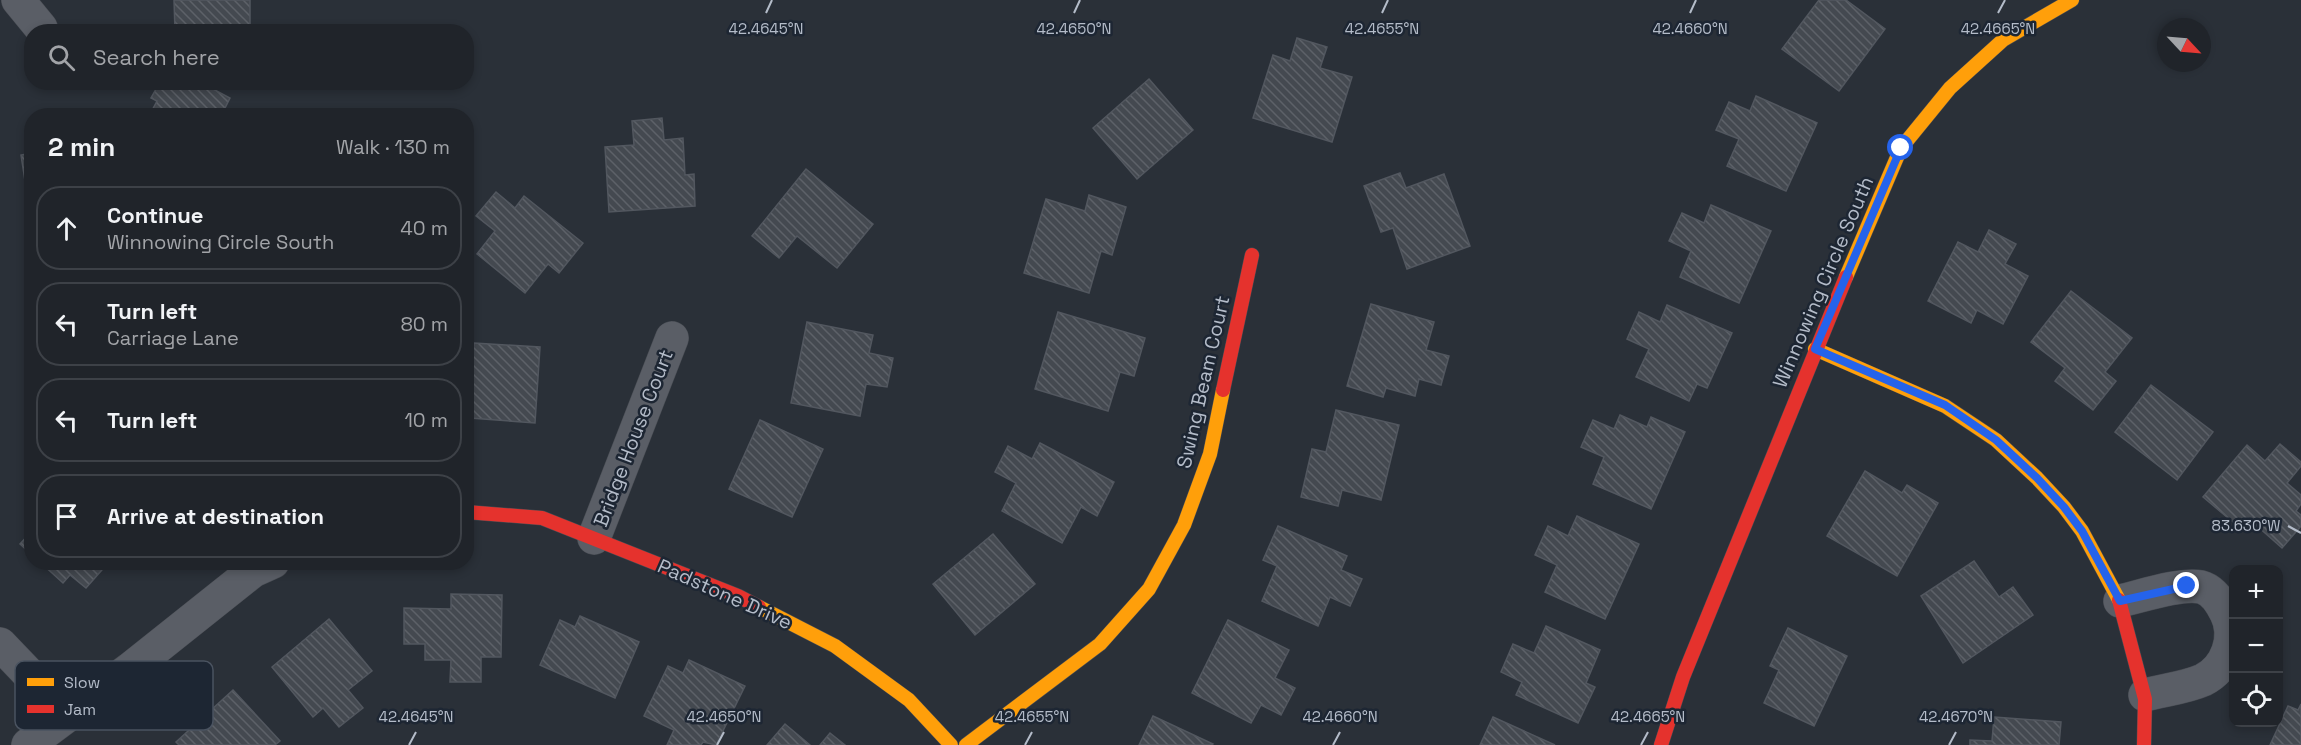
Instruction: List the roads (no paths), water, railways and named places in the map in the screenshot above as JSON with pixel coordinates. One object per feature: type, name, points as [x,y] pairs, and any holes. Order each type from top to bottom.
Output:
[{"type":"street","points":[[18,0],[38,24]]},
{"type":"street","name":"Winnowing Circle South","points":[[1661,745],[1683,676],[1815,349],[1901,148],[1950,87],[2003,40],[2072,0]]},
{"type":"street","name":"Swing Beam Court","points":[[966,745],[1100,644],[1149,589],[1184,525],[1210,454],[1252,255]]},
{"type":"street","name":"Bridge House Court","points":[[594,538],[672,338]]},
{"type":"street","points":[[1815,349],[1945,405],[1996,440],[2064,507],[2082,531],[2120,601],[2145,695],[2144,745]]},
{"type":"street","name":"Padstone Drive","points":[[474,513],[542,518],[738,596],[835,646],[909,700],[951,745]]},
{"type":"street","points":[[138,661],[257,570]]},
{"type":"street","points":[[2120,601],[2187,586],[2204,587],[2214,595],[2228,618],[2231,632],[2230,648],[2218,669],[2203,680],[2145,695]]},
{"type":"street","points":[[0,644],[16,661]]},
{"type":"street","points":[[28,745],[48,730]]}]
